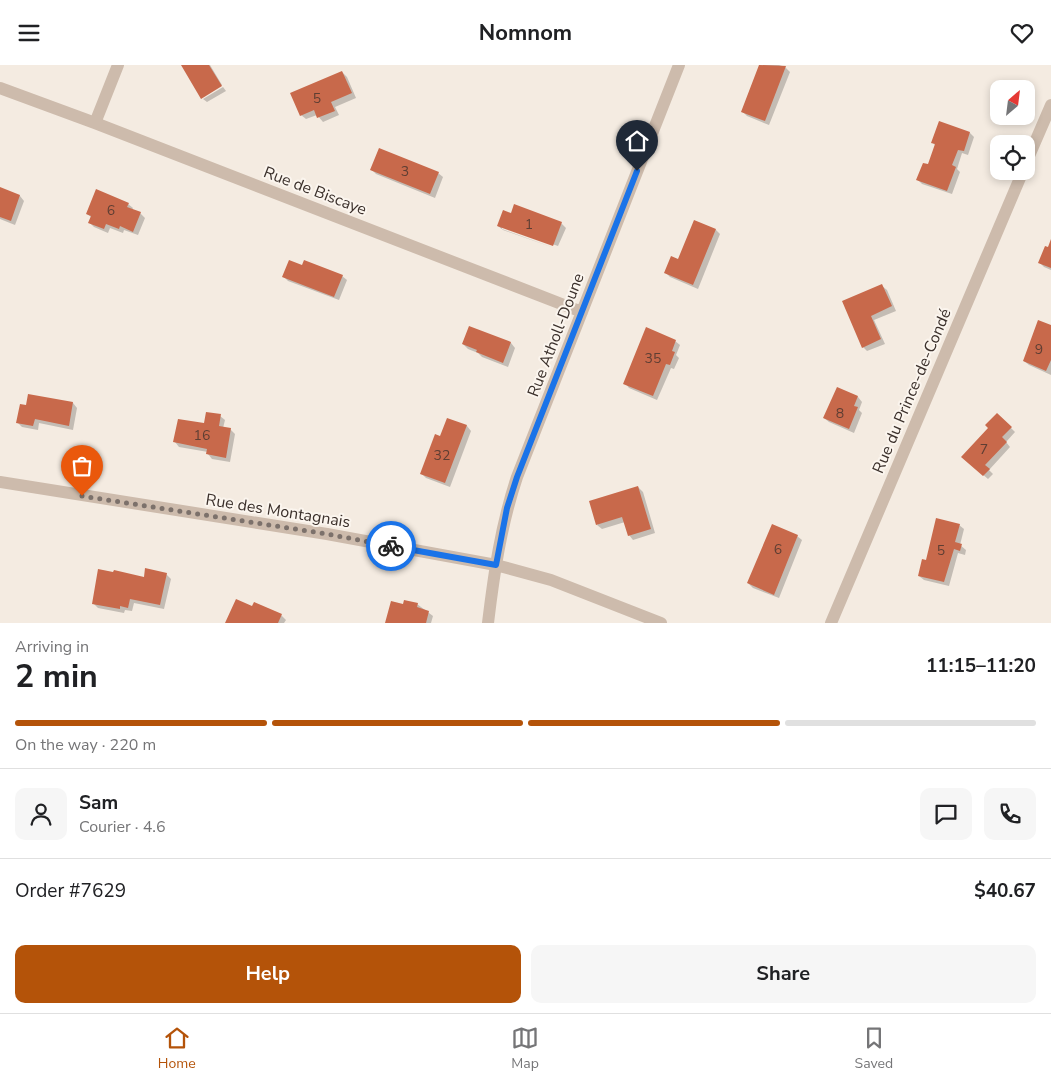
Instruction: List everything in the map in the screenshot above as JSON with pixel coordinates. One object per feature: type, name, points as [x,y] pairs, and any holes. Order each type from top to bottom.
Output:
[{"type":"street","points":[[95,123],[118,65]]},
{"type":"street","name":"Rue Atholl-Doune","points":[[488,623],[496,565],[507,508],[517,477],[678,65]]},
{"type":"street","name":"Rue de Biscaye","points":[[0,88],[582,312]]},
{"type":"street","points":[[1035,142],[1051,105]]},
{"type":"street","name":"Rue du Prince-de-Condé","points":[[831,623],[1019,180]]},
{"type":"street","name":"Rue des Montagnais","points":[[0,482],[327,534],[496,565],[551,580],[661,623]]},
{"type":"building","points":[[181,65],[209,65],[222,86],[201,99]]},
{"type":"building","points":[[759,65],[786,66],[765,121],[741,112]]},
{"type":"building","points":[[342,71],[352,93],[331,102],[335,111],[317,118],[314,110],[300,116],[290,93]]},
{"type":"building","points":[[939,121],[970,132],[964,151],[958,150],[952,165],[956,167],[947,191],[916,180],[923,163],[928,164],[935,144],[931,143]]},
{"type":"building","points":[[379,148],[439,172],[430,194],[370,170]]},
{"type":"building","points":[[0,187],[20,195],[11,221],[0,217]]},
{"type":"building","points":[[96,189],[129,203],[127,207],[141,212],[133,232],[120,226],[119,229],[106,224],[104,229],[88,223],[91,216],[86,214]]},
{"type":"building","points":[[514,204],[562,222],[553,246],[497,226],[503,210],[511,213]]},
{"type":"building","points":[[694,220],[716,229],[693,285],[664,273],[671,256],[678,259]]},
{"type":"building","points":[[1051,239],[1051,268],[1038,263],[1045,246],[1048,247]]},
{"type":"building","points":[[289,260],[302,265],[304,260],[343,275],[334,297],[282,277]]},
{"type":"building","points":[[882,284],[892,306],[871,316],[881,339],[862,348],[842,301]]},
{"type":"building","points":[[1038,320],[1051,325],[1051,360],[1046,371],[1023,361]]},
{"type":"building","points":[[469,326],[511,342],[503,363],[462,344]]},
{"type":"building","points":[[646,327],[676,340],[672,351],[675,352],[670,365],[666,364],[653,396],[623,384]]},
{"type":"building","points":[[837,387],[858,396],[854,406],[858,407],[849,429],[823,418]]},
{"type":"building","points":[[28,394],[73,402],[69,426],[35,419],[33,426],[16,423],[20,404],[26,405]]},
{"type":"building","points":[[206,412],[221,414],[219,426],[231,428],[226,458],[206,454],[207,449],[173,442],[178,419],[204,423]]},
{"type":"building","points":[[997,413],[1012,427],[1002,437],[1007,442],[985,465],[990,469],[983,476],[961,457],[988,428],[985,425]]},
{"type":"building","points":[[447,418],[467,425],[445,483],[420,474],[435,434],[440,436]]},
{"type":"building","points":[[638,486],[651,529],[628,536],[622,517],[596,525],[589,501]]},
{"type":"building","points":[[936,518],[960,524],[955,542],[962,544],[960,551],[954,549],[944,582],[918,576],[922,559],[926,560]]},
{"type":"building","points":[[772,524],[798,535],[774,595],[747,583]]},
{"type":"building","points":[[145,568],[167,573],[160,605],[130,599],[128,608],[120,606],[120,609],[92,604],[98,569],[113,572],[114,570],[144,577]]},
{"type":"building","points":[[236,599],[252,606],[254,602],[282,614],[278,623],[225,623]]},
{"type":"building","points":[[404,600],[418,603],[417,607],[429,611],[426,623],[385,623],[391,601],[403,604]]},
{"type":"way so far","points":[[82,496],[327,534],[391,546]]},
{"type":"route","points":[[391,546],[496,565],[507,508],[517,477],[637,171]]}]
